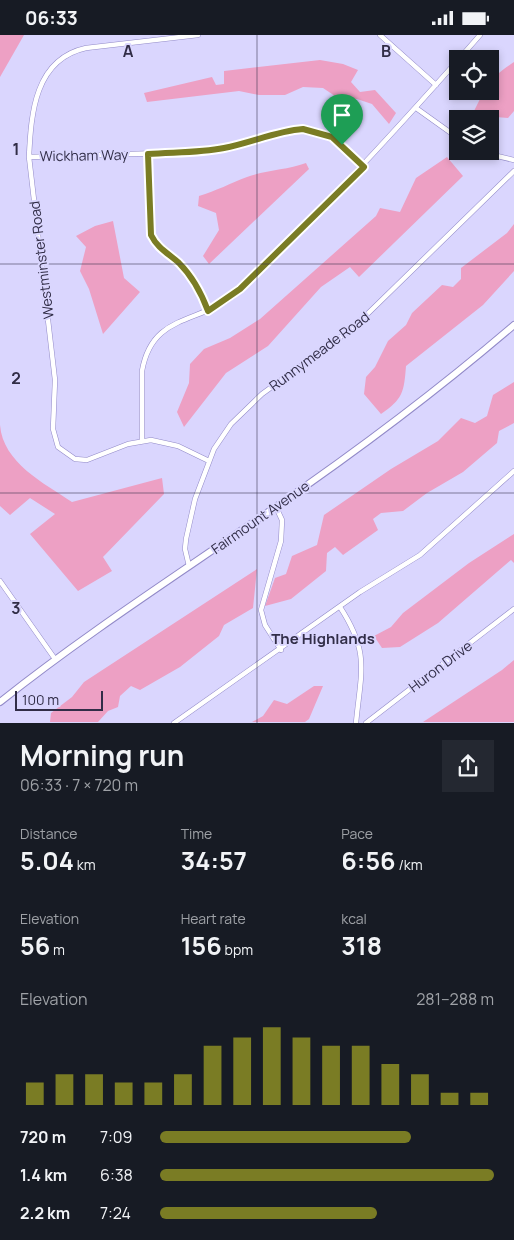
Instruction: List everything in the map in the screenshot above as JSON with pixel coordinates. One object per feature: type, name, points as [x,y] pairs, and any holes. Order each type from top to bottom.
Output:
[{"type":"main road","name":"Fairmount Avenue","points":[[0,702],[55,659],[276,507],[373,437],[514,325]]},
{"type":"street","name":"Westminster Road","points":[[198,35],[163,37],[76,51],[52,65],[41,83],[34,107],[29,157],[55,380],[53,423],[55,441],[63,451],[81,460],[93,459],[120,446],[142,441],[178,446],[209,461]]},
{"type":"street","points":[[380,35],[436,85]]},
{"type":"street","points":[[467,50],[480,35]]},
{"type":"street","points":[[142,441],[141,381],[147,352],[155,339],[167,327],[181,319],[208,311],[240,289],[364,167],[449,70]]},
{"type":"street","points":[[416,108],[449,132]]},
{"type":"street","name":"Wickham Way","points":[[29,157],[148,154],[220,149],[303,129],[332,137],[364,167]]},
{"type":"street","points":[[148,154],[151,235],[157,246],[176,260],[194,280],[208,311]]},
{"type":"street","points":[[499,156],[514,160]]},
{"type":"street","name":"Runnymeade Road","points":[[189,566],[185,549],[195,499],[214,449],[238,416],[262,394],[353,328],[514,171]]},
{"type":"street","points":[[174,723],[340,607],[430,547],[514,471]]},
{"type":"street","points":[[276,507],[282,520],[281,541],[261,610],[265,625],[281,650]]},
{"type":"street","points":[[0,581],[55,659]]},
{"type":"street","points":[[340,607],[354,629],[362,654],[356,723]]},
{"type":"street","name":"Huron Drive","points":[[366,723],[514,609]]},
{"type":"shaded area","points":[[0,35],[24,35],[0,77]]},
{"type":"shaded area","points":[[320,60],[343,64],[358,70],[351,82],[360,92],[375,90],[396,113],[389,124],[372,104],[357,99],[338,98],[323,88],[303,87],[285,95],[259,95],[239,91],[147,102],[144,93],[212,77],[216,85],[224,84],[224,71]]},
{"type":"shaded area","points":[[514,62],[514,111],[508,118],[499,117],[499,110],[474,110],[480,100],[499,100],[499,74]]},
{"type":"shaded area","points":[[447,157],[463,176],[359,277],[350,267],[321,287],[268,346],[226,373],[184,427],[177,412],[189,383],[190,364],[204,349],[230,338],[260,319],[376,216],[380,208],[400,212],[416,178]]},
{"type":"shaded area","points":[[306,163],[309,169],[209,264],[203,256],[219,230],[216,213],[198,206],[199,196],[241,179]]},
{"type":"shaded area","points":[[113,221],[124,278],[140,292],[103,334],[89,289],[80,271],[86,247],[76,236],[95,226]]},
{"type":"shaded area","points":[[514,224],[514,271],[483,305],[406,366],[401,394],[394,404],[381,414],[364,394],[366,377],[375,367],[388,341],[406,325],[412,313],[442,285],[453,287],[461,279],[461,268],[507,233]]},
{"type":"shaded area","points":[[514,382],[514,423],[499,431],[497,443],[463,472],[427,493],[403,511],[381,513],[373,519],[378,530],[343,555],[335,547],[327,553],[326,571],[291,599],[265,606],[275,578],[286,574],[292,556],[317,545],[324,515],[391,469],[438,441],[461,418],[475,423],[487,416],[493,395]]},
{"type":"shaded area","points":[[0,425],[3,438],[17,461],[27,471],[72,502],[162,478],[164,494],[103,557],[112,571],[78,591],[30,534],[55,514],[30,498],[10,515],[0,506]]},
{"type":"shaded area","points":[[514,534],[514,563],[511,560],[438,623],[400,647],[382,648],[374,636],[391,627],[403,613],[469,563]]},
{"type":"shaded area","points":[[257,569],[253,608],[224,625],[219,636],[180,667],[140,690],[131,686],[120,696],[118,707],[108,711],[98,722],[50,722],[51,713],[72,697],[84,682]]},
{"type":"shaded area","points":[[514,660],[514,722],[423,722],[502,670]]},
{"type":"shaded area","points":[[314,686],[323,686],[309,719],[305,722],[252,722],[263,716],[274,700],[287,704]]},
{"type":"district","name":"The Highlands","points":[[323,638]]},
{"type":"route","points":[[303,129],[326,134],[342,145],[364,167],[240,289],[208,311],[194,280],[176,260],[157,246],[151,235],[148,154],[197,152],[226,148],[303,129]]}]
